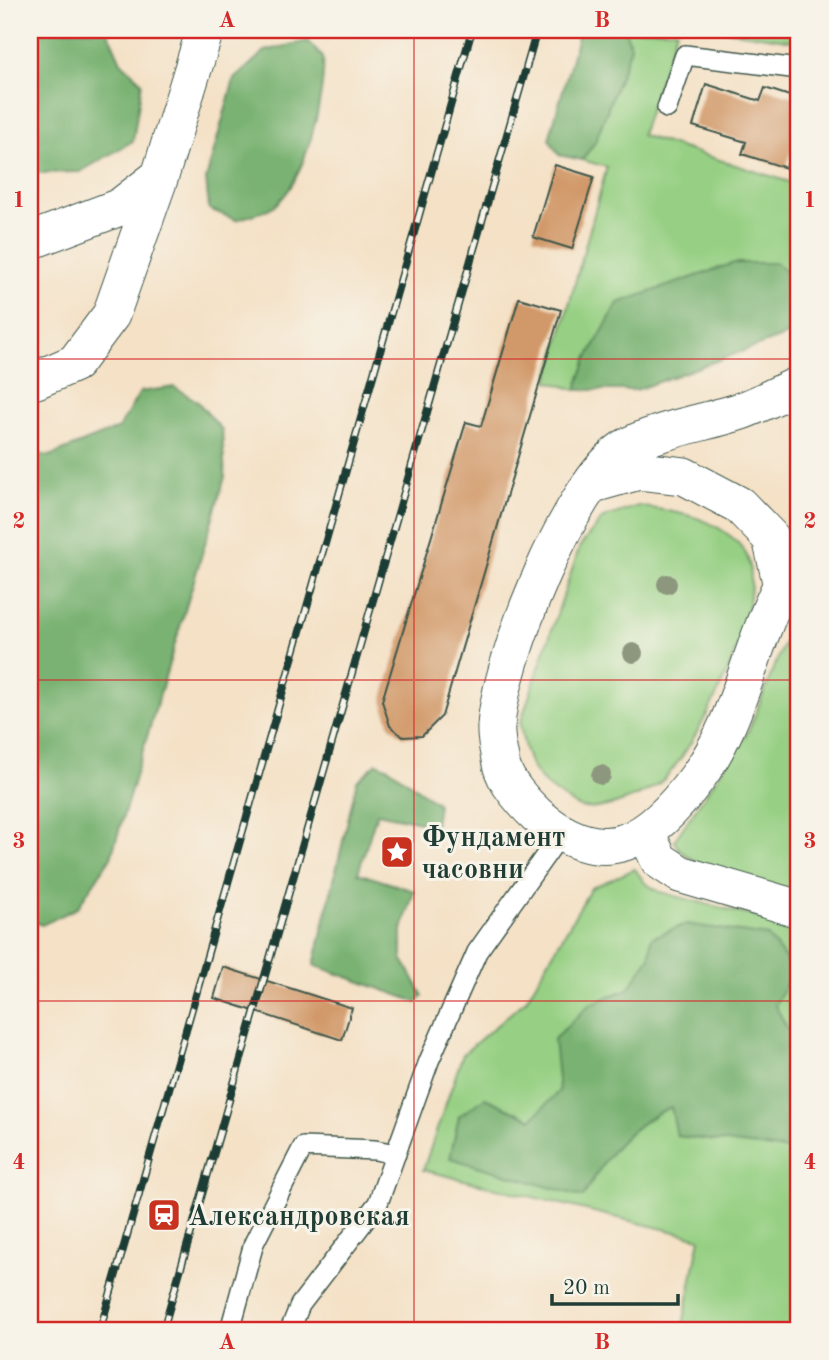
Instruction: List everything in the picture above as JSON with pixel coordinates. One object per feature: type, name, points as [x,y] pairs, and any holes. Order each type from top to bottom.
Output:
[{"type":"street","points":[[30,379],[36,380],[75,363],[102,331],[111,315],[160,176],[205,30]]},
{"type":"street","points":[[30,241],[120,207],[160,176]]},
{"type":"street","points":[[799,385],[743,410],[683,427],[625,449],[588,485],[561,530],[525,619],[507,676],[496,728],[502,767],[525,804],[560,835],[592,846],[621,843],[646,834],[697,778],[721,741],[765,622],[799,546]]},
{"type":"street","points":[[588,485],[639,471],[684,476],[739,505],[771,538],[782,586]]},
{"type":"street","points":[[646,834],[659,860],[680,874],[799,909]]},
{"type":"lane","points":[[667,108],[685,55],[799,69]]},
{"type":"lane","points":[[290,1330],[300,1305],[378,1203],[429,1060],[477,951],[560,835]]},
{"type":"lane","points":[[230,1330],[254,1243],[303,1147],[375,1150],[396,1154]]},
{"type":"green space","points":[[30,30],[107,30],[121,62],[142,82],[133,141],[80,172],[30,173]]},
{"type":"green space","points":[[580,30],[625,30],[631,47],[595,142],[582,160],[559,155],[549,139]]},
{"type":"green space","points":[[625,30],[677,30],[641,135],[799,185],[799,283],[776,263],[587,359],[576,390],[548,381],[607,167],[582,160],[595,142],[631,47]]},
{"type":"green space","points":[[722,30],[799,30],[799,42]]},
{"type":"green space","points":[[307,41],[323,57],[323,73],[311,138],[294,180],[284,196],[272,207],[259,213],[236,220],[209,209],[206,179],[234,79],[265,51]]},
{"type":"green space","points":[[734,263],[776,263],[799,283],[799,331],[636,390],[576,390],[587,359],[618,303]]},
{"type":"green space","points":[[174,387],[197,401],[222,430],[225,477],[111,857],[77,908],[42,925],[30,921],[30,453],[50,456],[119,428],[140,392]]},
{"type":"green space","points":[[638,506],[692,516],[729,535],[740,545],[750,566],[750,594],[743,628],[731,663],[715,699],[681,758],[666,777],[650,789],[615,804],[583,808],[553,791],[538,776],[528,758],[520,724],[580,546],[603,518]]},
{"type":"green space","points":[[799,606],[799,893],[711,869],[682,852],[674,841],[748,732]]},
{"type":"green space","points":[[377,763],[389,768],[438,804],[435,825],[377,813],[358,873],[414,891],[402,930],[402,958],[423,996],[417,1002],[314,965],[357,781]]},
{"type":"green space","points":[[635,869],[645,883],[660,892],[799,928],[799,1330],[682,1330],[700,1238],[423,1170],[463,1054],[526,1000],[591,888]]},
{"type":"green space","points":[[686,924],[768,936],[794,970],[775,1005],[793,1039],[799,1076],[799,1148],[796,1151],[677,1136],[671,1107],[629,1133],[600,1168],[583,1197],[450,1158],[459,1116],[485,1098],[532,1119],[559,1091],[554,1039],[590,1004],[628,989],[650,957],[651,938]]},
{"type":"building","points":[[706,84],[760,101],[765,88],[799,99],[799,127],[786,168],[742,154],[746,142],[693,126]]},
{"type":"building","points":[[555,165],[594,177],[572,249],[533,237]]},
{"type":"building","points":[[519,298],[561,310],[442,716],[422,736],[403,737],[390,726],[382,701],[466,422],[481,426]]},
{"type":"building","points":[[223,967],[352,1008],[342,1040],[214,998]]},
{"type":"railway","points":[[100,1330],[472,30]]},
{"type":"railway","points":[[163,1330],[537,30]]},
{"type":"place","name":"Фундамент часовни","points":[[397,852]]},
{"type":"place","name":"Александровская","points":[[164,1215]]}]
